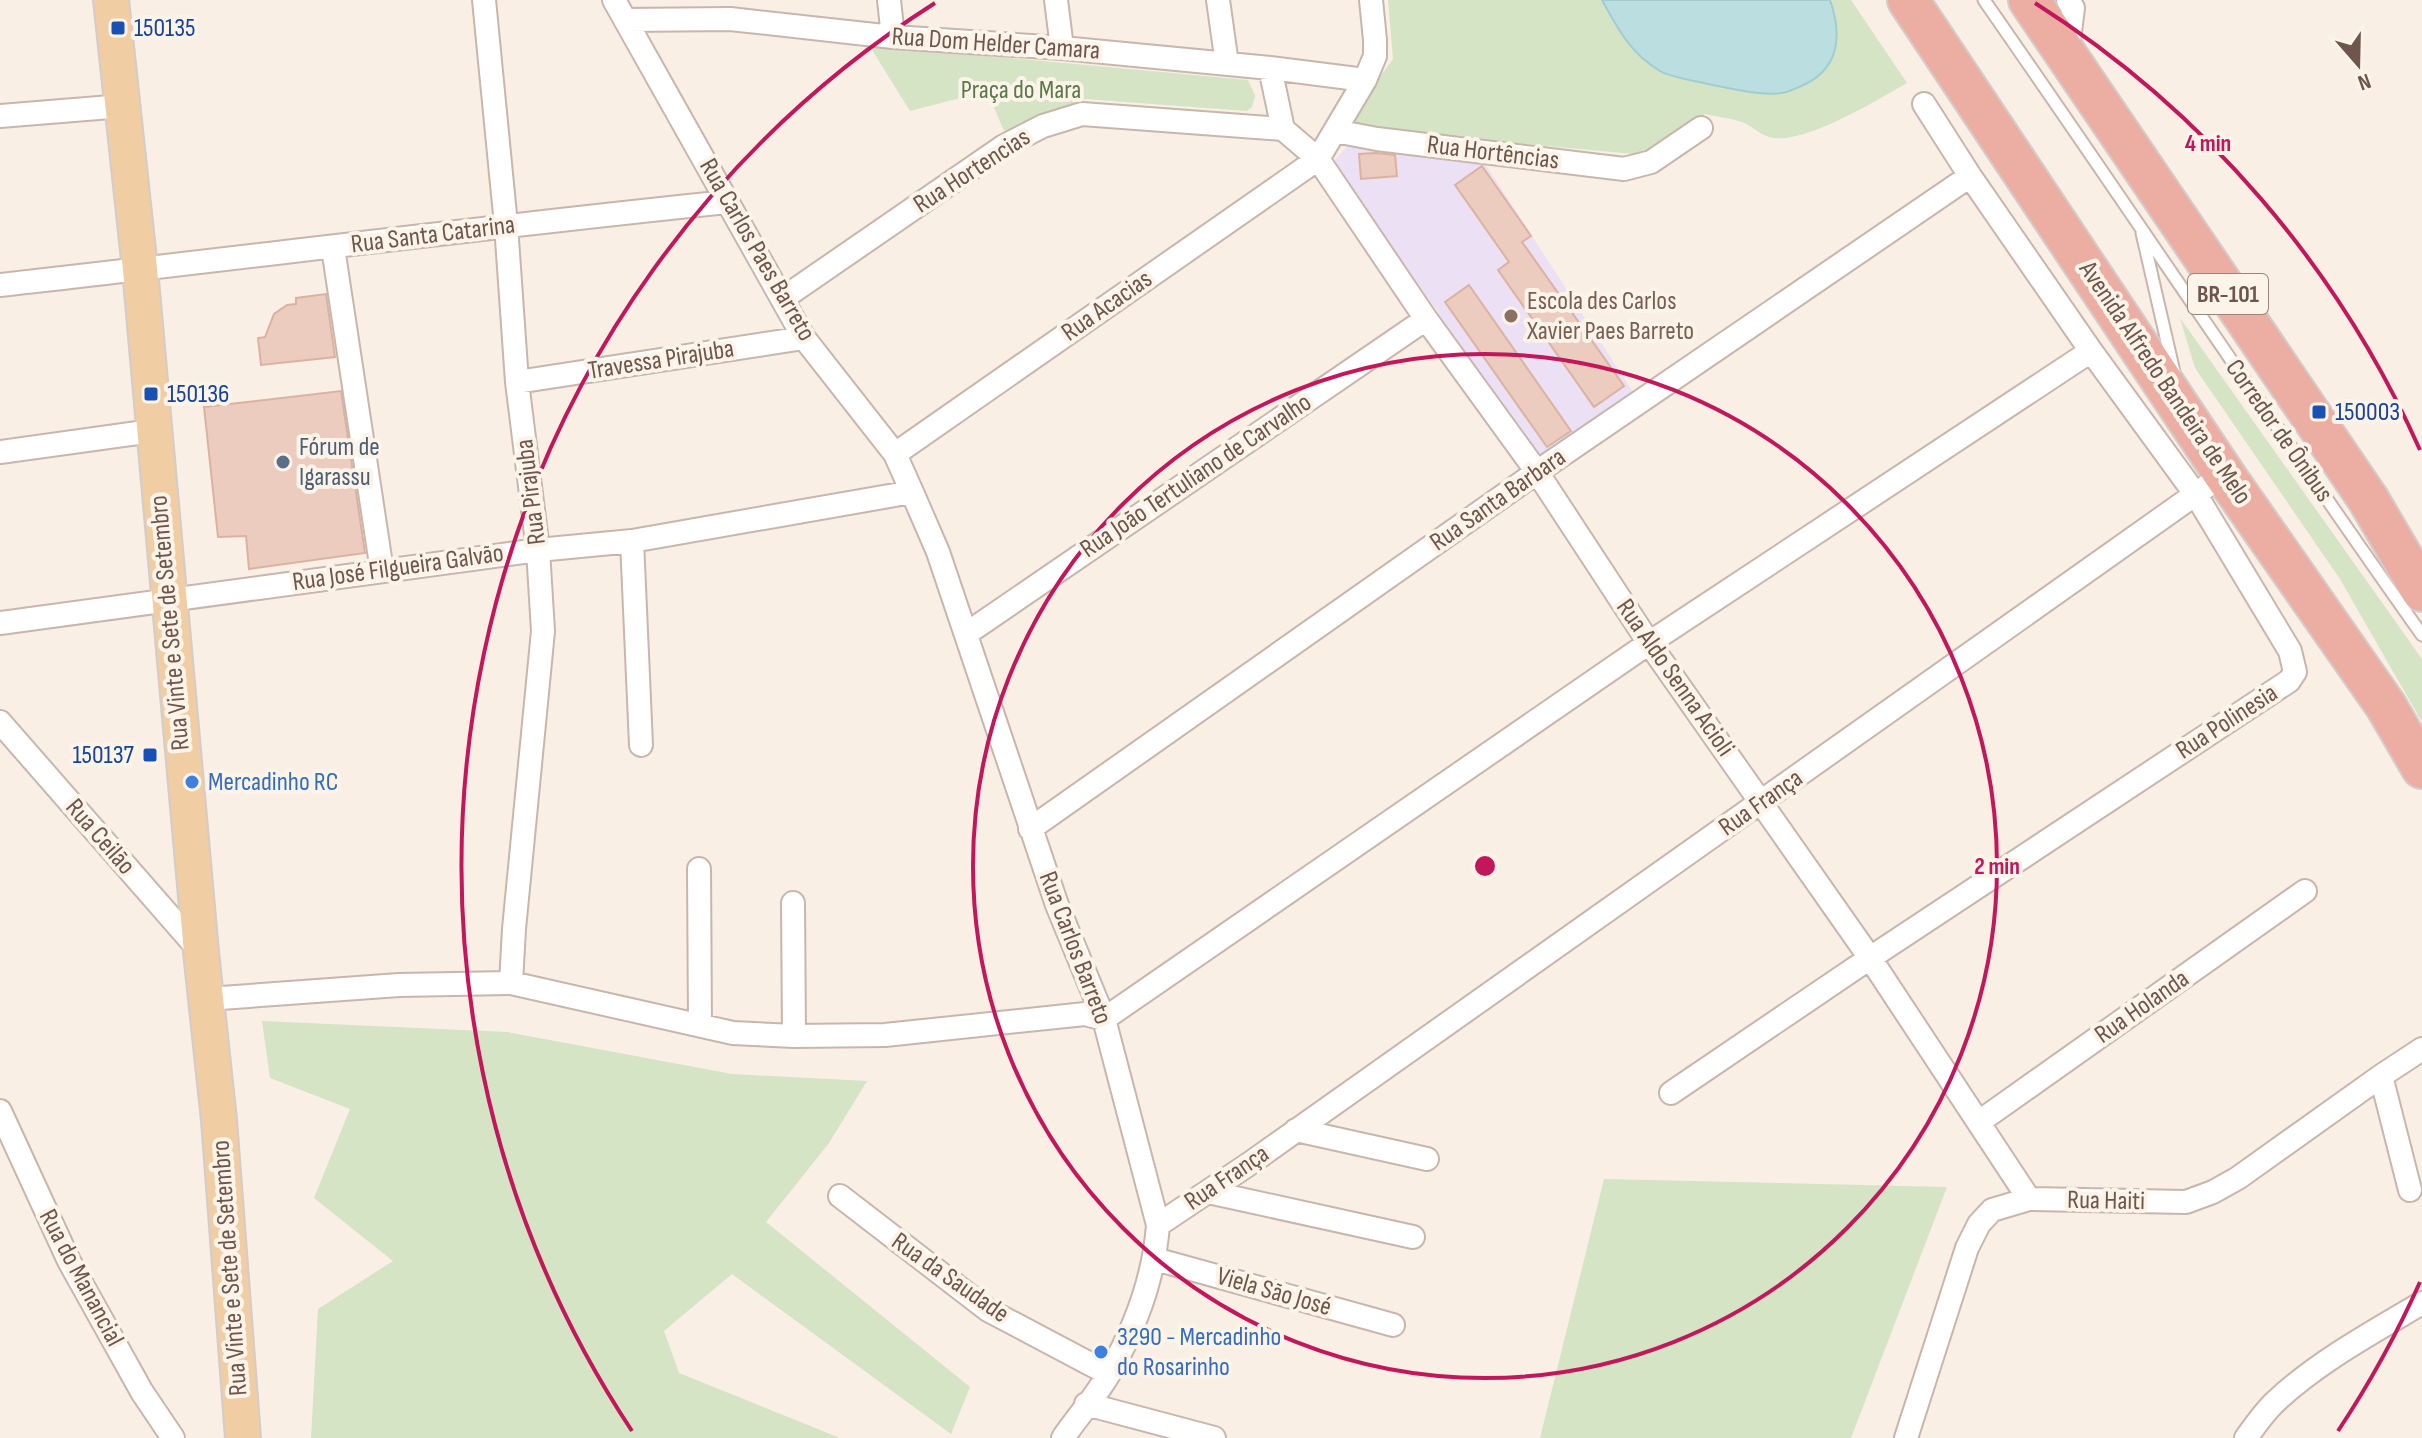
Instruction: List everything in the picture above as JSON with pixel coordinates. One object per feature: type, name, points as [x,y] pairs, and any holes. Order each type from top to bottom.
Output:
[{"type":"highway","name":"Avenida Alfredo Bandeira de Melo","points":[[1908,0],[2184,412],[2210,484],[2386,706],[2422,768]]},
{"type":"highway","name":"BR-101","points":[[2029,0],[2368,499],[2422,591]]},
{"type":"main road","name":"Rua Vinte e Sete de Setembro","points":[[111,0],[140,269],[152,431],[219,1120],[243,1438]]},
{"type":"street","name":"Rua Pirajuba","points":[[484,0],[506,225],[517,382],[538,550],[543,631],[511,983]]},
{"type":"street","name":"Rua Carlos Paes Barreto","points":[[614,0],[804,338],[895,454],[912,492]]},
{"type":"street","points":[[889,0],[893,37]]},
{"type":"street","points":[[1056,0],[1062,48]]},
{"type":"street","points":[[1218,0],[1227,64]]},
{"type":"street","points":[[1270,68],[1283,129],[1318,159],[1365,80],[1375,56],[1371,0]]},
{"type":"street","points":[[2067,58],[2074,3]]},
{"type":"street","name":"Rua Dom Helder Camara","points":[[627,20],[729,10],[893,37],[1062,48],[1365,80]]},
{"type":"street","name":"Rua Polinesia","points":[[1671,1093],[2289,681],[2295,672],[2290,651],[2210,484],[2091,351],[1924,104]]},
{"type":"street","points":[[0,116],[123,106]]},
{"type":"street","name":"Rua Hortencias","points":[[782,299],[1004,146],[1043,126],[1082,114],[1283,129]]},
{"type":"street","name":"Rua Hortências","points":[[1335,131],[1377,139],[1624,169],[1651,162],[1701,128]]},
{"type":"street","name":"Rua Aldo Senna Acioli","points":[[1318,159],[1426,319],[1537,472],[1649,643],[1870,958],[2029,1199]]},
{"type":"street","name":"Rua Acacias","points":[[895,454],[1318,159]]},
{"type":"street","name":"Rua Santa Barbara","points":[[1030,829],[1537,472],[1970,176]]},
{"type":"street","name":"Rua Santa Catarina","points":[[0,285],[727,202]]},
{"type":"street","points":[[333,248],[382,571]]},
{"type":"street","name":"Rua João Tertuliano de Carvalho","points":[[966,634],[1426,319]]},
{"type":"street","name":"Travessa Pirajuba","points":[[517,382],[804,338]]},
{"type":"street","points":[[207,999],[399,985],[511,983],[733,1033],[794,1036],[885,1035],[1085,1014],[1104,1019],[1649,643],[2091,351]]},
{"type":"street","points":[[0,452],[152,431]]},
{"type":"street","name":"Rua França","points":[[1158,1225],[1762,803],[2210,484]]},
{"type":"street","name":"Rua José Filgueira Galvão","points":[[0,623],[538,550],[632,541],[912,492]]},
{"type":"street","name":"Rua Carlos Barreto","points":[[912,492],[938,552],[1057,905],[1104,1019],[1158,1225],[1155,1259],[1146,1293],[1109,1374],[1063,1438]]},
{"type":"street","points":[[632,541],[641,745]]},
{"type":"street","name":"Rua Ceilão","points":[[0,722],[201,952]]},
{"type":"street","points":[[699,869],[700,1025]]},
{"type":"street","name":"Rua Holanda","points":[[1979,1122],[2305,891]]},
{"type":"street","points":[[793,903],[794,1036]]},
{"type":"street","name":"Rua Haiti","points":[[1906,1438],[1967,1248],[1979,1224],[1992,1210],[2029,1199],[2186,1202],[2213,1192],[2238,1178],[2422,1049]]},
{"type":"street","points":[[2381,1076],[2410,1190]]},
{"type":"street","name":"Rua do Manancial","points":[[0,1111],[69,1261],[142,1392],[173,1438]]},
{"type":"street","name":"Rua França","points":[[1296,1130],[1427,1159]]},
{"type":"street","points":[[1208,1192],[1413,1237]]},
{"type":"street","name":"Rua da Saudade","points":[[840,1196],[988,1310],[1109,1374]]},
{"type":"street","name":"Viela São José","points":[[1155,1259],[1393,1325]]},
{"type":"street","points":[[2246,1438],[2271,1406],[2292,1387],[2361,1339],[2422,1303]]},
{"type":"street","points":[[1086,1404],[1214,1438]]},
{"type":"lane","name":"Corredor de Ônibus","points":[[1984,0],[2422,635]]},
{"type":"lane","name":"Corredor de Ônibus","points":[[2140,225],[2184,412]]},
{"type":"shaded area","name":"Escola des Carlos Xavier Paes Barreto","points":[[1353,140],[1484,162],[1635,395],[1544,464],[1333,162]]},
{"type":"green space","points":[[1388,0],[1851,0],[1907,83],[1840,120],[1783,138],[1765,136],[1742,122],[1705,114],[1669,145],[1645,155],[1357,129],[1352,115],[1393,59]]},
{"type":"green space","name":"Praça do Mara","points":[[869,45],[1248,80],[1255,96],[1252,107],[1247,111],[1085,99],[1004,131],[987,91],[910,111]]},
{"type":"green space","points":[[2180,318],[2422,659],[2422,722],[2340,579],[2195,368]]},
{"type":"green space","points":[[262,1021],[507,1032],[732,1074],[867,1081],[829,1143],[766,1222],[970,1387],[951,1434],[732,1274],[664,1331],[679,1373],[840,1438],[311,1438],[318,1309],[393,1261],[314,1198],[350,1109],[270,1078]]},
{"type":"green space","points":[[1604,1179],[1947,1187],[1851,1438],[1540,1438]]},
{"type":"water","points":[[1602,0],[1830,0],[1836,27],[1834,51],[1823,72],[1783,93],[1754,93],[1690,80],[1664,73],[1641,56],[1619,30]]},
{"type":"building","points":[[1359,154],[1395,155],[1397,176],[1361,179]]},
{"type":"building","points":[[1482,166],[1531,236],[1522,242],[1624,386],[1594,407],[1498,270],[1509,262],[1455,185]]},
{"type":"building","points":[[1469,285],[1571,431],[1547,447],[1445,302]]},
{"type":"building","points":[[326,294],[335,357],[261,365],[258,338],[265,337],[274,314],[287,305],[296,304],[296,298]]},
{"type":"building","name":"Fórum de Igarassu","points":[[341,391],[365,553],[249,569],[246,536],[218,537],[204,407]]},
{"type":"place","name":"150135","points":[[118,28]]},
{"type":"place","name":"Escola des Carlos Xavier Paes Barreto","points":[[1511,316]]},
{"type":"place","name":"150136","points":[[151,394]]},
{"type":"place","name":"150003","points":[[2319,412]]},
{"type":"place","name":"Fórum de Igarassu","points":[[283,462]]},
{"type":"place","name":"150137","points":[[150,755]]},
{"type":"place","name":"Mercadinho RC","points":[[192,782]]},
{"type":"place","name":"3290 - Mercadinho do Rosarinho","points":[[1101,1352]]}]
